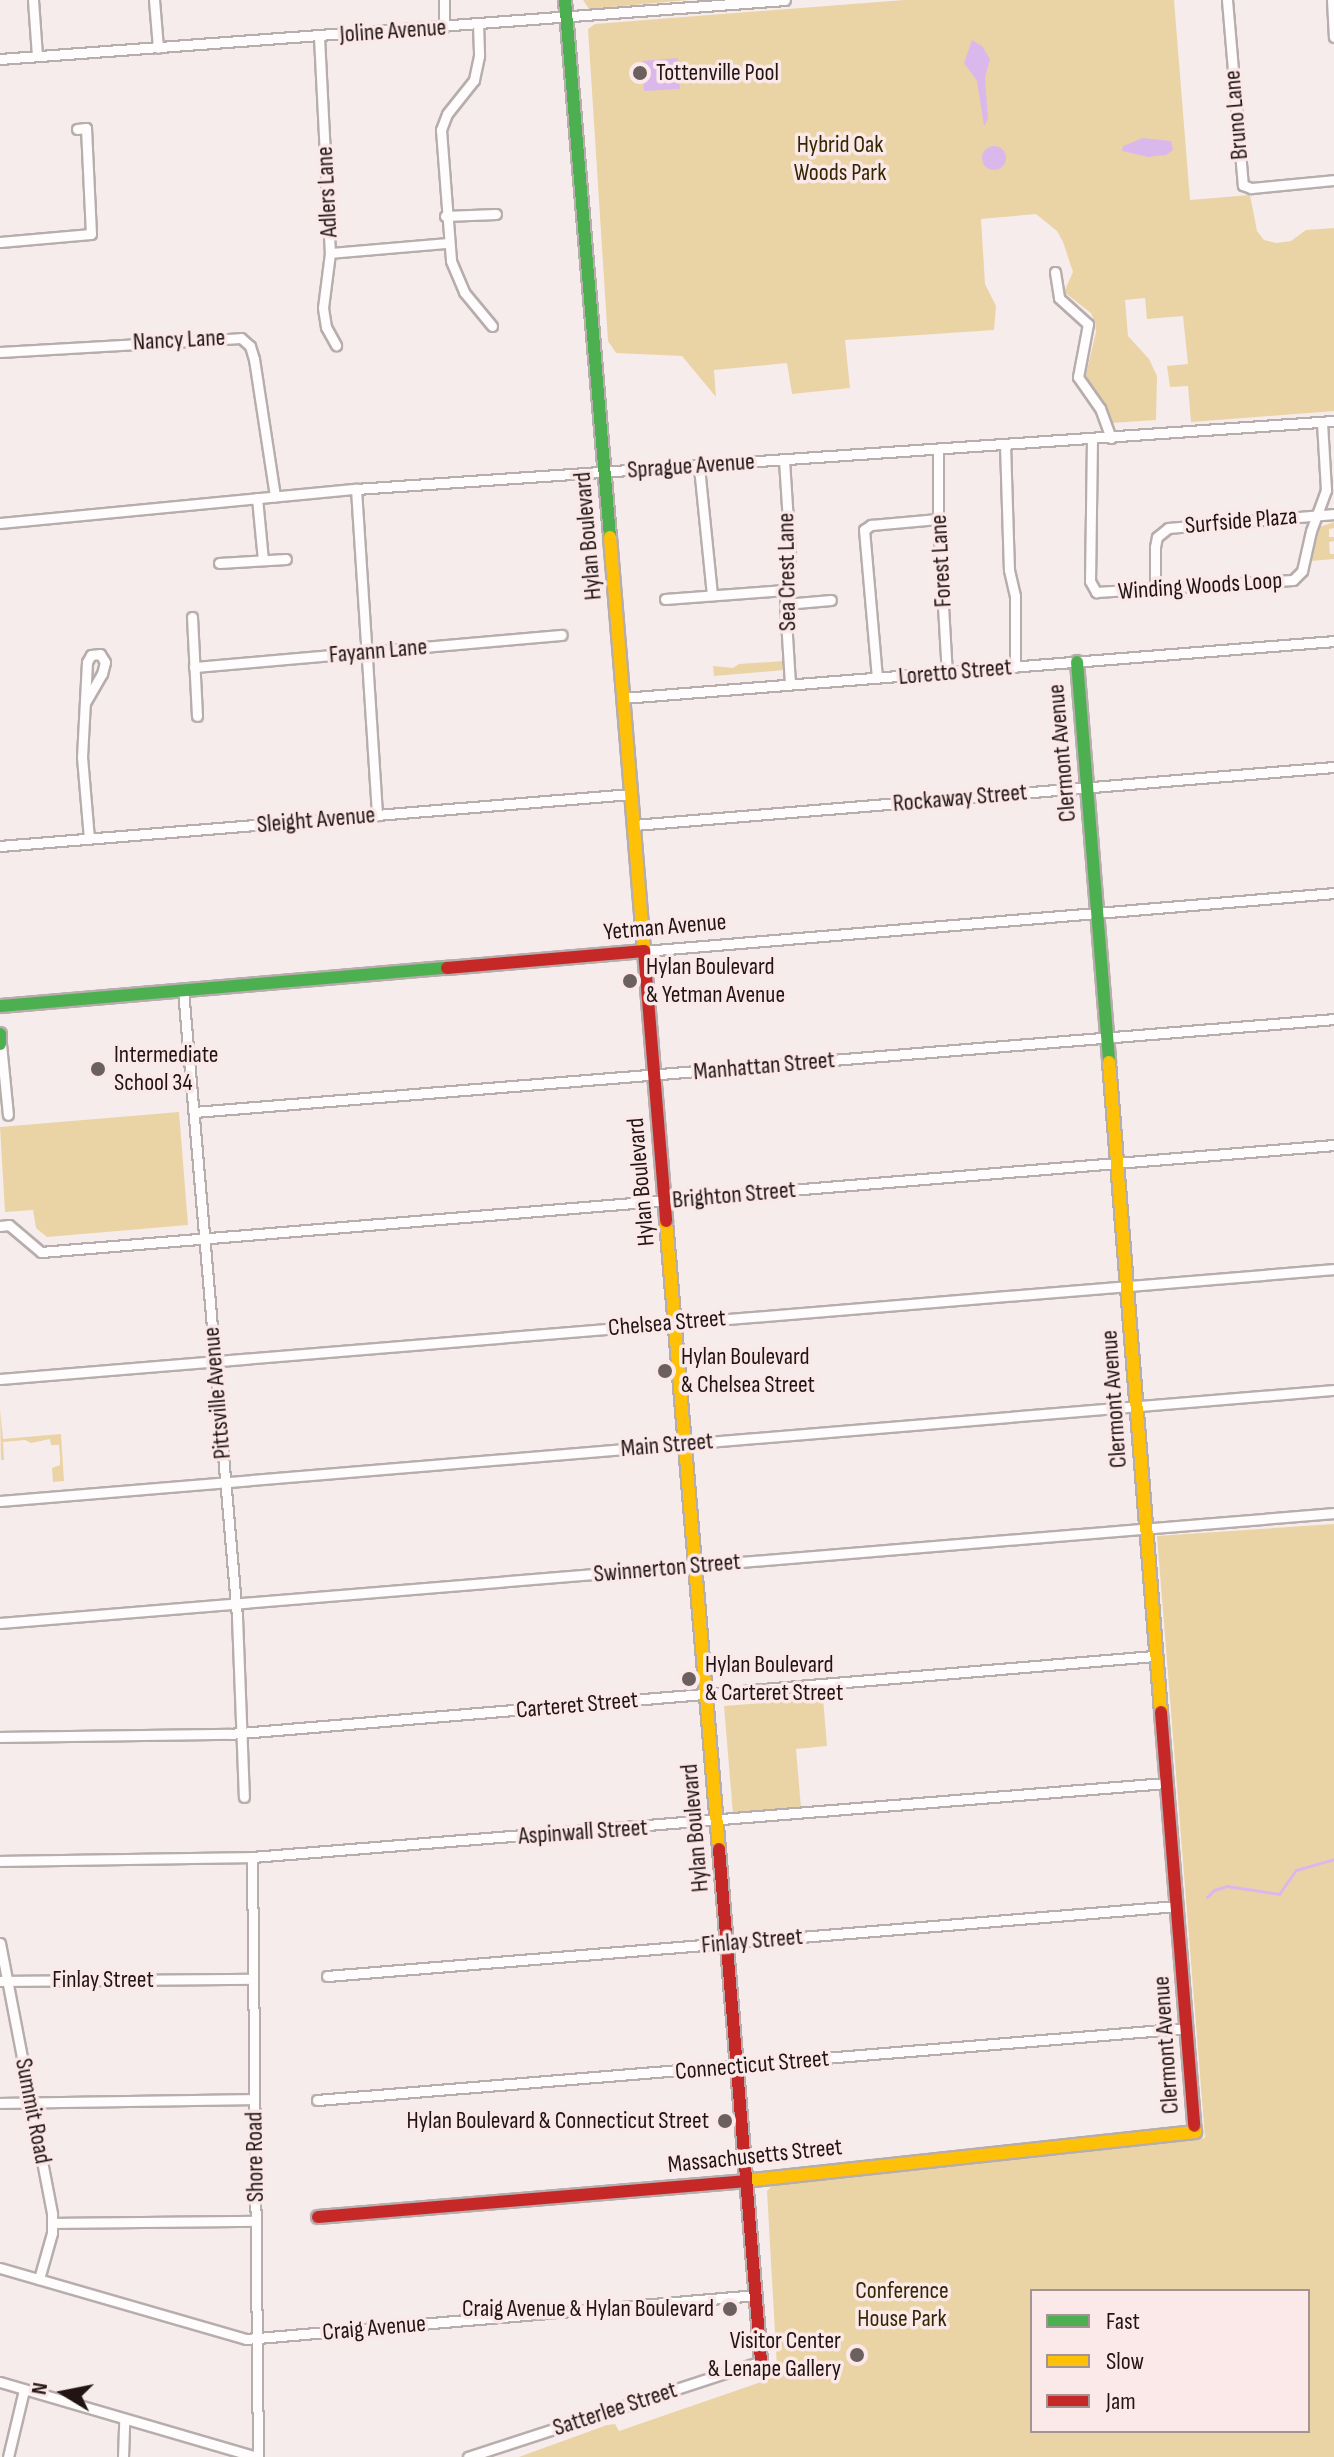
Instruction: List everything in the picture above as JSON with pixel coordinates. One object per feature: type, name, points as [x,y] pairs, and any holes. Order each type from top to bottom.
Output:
[{"type":"street","points":[[33,0],[37,56]]},
{"type":"street","points":[[154,0],[158,48]]},
{"type":"street","points":[[444,0],[444,27]]},
{"type":"street","name":"Hylan Boulevard","points":[[565,0],[761,2361]]},
{"type":"street","name":"Joline Avenue","points":[[0,59],[785,0]]},
{"type":"street","name":"Bruno Lane","points":[[1227,0],[1243,185],[1251,188],[1334,180]]},
{"type":"street","points":[[1332,0],[1334,37]]},
{"type":"street","points":[[478,24],[479,56],[474,80],[447,114],[441,130],[447,243],[464,292],[492,326]]},
{"type":"street","name":"Adlers Lane","points":[[319,37],[330,253],[323,308],[326,327],[336,345]]},
{"type":"street","points":[[0,242],[91,234],[86,128],[77,129]]},
{"type":"street","points":[[445,216],[496,214]]},
{"type":"street","points":[[330,253],[447,243]]},
{"type":"street","points":[[1055,272],[1059,298],[1088,324],[1078,377],[1100,408],[1111,438]]},
{"type":"street","name":"Nancy Lane","points":[[0,352],[241,338],[253,354],[275,496]]},
{"type":"street","name":"Sprague Avenue","points":[[0,523],[356,489],[1334,421]]},
{"type":"street","name":"Winding Woods Loop","points":[[1092,439],[1091,586],[1100,592],[1155,590],[1296,579],[1302,571],[1316,515],[1326,490],[1322,422]]},
{"type":"street","points":[[1005,444],[1009,570],[1015,596],[1015,667]]},
{"type":"street","name":"Forest Lane","points":[[938,449],[938,519],[947,673]]},
{"type":"street","name":"Sea Crest Lane","points":[[784,460],[790,553],[785,590],[790,684]]},
{"type":"street","points":[[699,467],[712,595]]},
{"type":"street","points":[[356,489],[377,815]]},
{"type":"street","points":[[257,498],[263,560]]},
{"type":"street","name":"Surfside Plaza","points":[[1155,590],[1155,547],[1162,531],[1334,514]]},
{"type":"street","points":[[877,678],[866,527],[938,519]]},
{"type":"street","points":[[219,563],[286,559]]},
{"type":"street","points":[[665,599],[785,590]]},
{"type":"street","points":[[785,604],[831,600]]},
{"type":"street","points":[[192,617],[197,716]]},
{"type":"street","name":"Fayann Lane","points":[[194,667],[562,635]]},
{"type":"street","name":"Loretto Street","points":[[623,698],[1334,641]]},
{"type":"street","points":[[85,703],[102,674],[105,662],[100,654],[91,655],[87,662],[82,757],[89,839]]},
{"type":"street","name":"Clermont Avenue","points":[[1077,662],[1128,1286],[1154,1656],[1195,2132]]},
{"type":"street","name":"Rockaway Street","points":[[634,825],[1334,767]]},
{"type":"street","name":"Sleight Avenue","points":[[0,846],[631,794]]},
{"type":"street","name":"Yetman Avenue","points":[[0,1006],[1334,893]]},
{"type":"street","name":"Pittsville Avenue","points":[[183,990],[236,1604],[244,1732],[244,1797]]},
{"type":"street","name":"Manhattan Street","points":[[194,1112],[1334,1019]]},
{"type":"street","points":[[0,1041],[8,1115]]},
{"type":"street","name":"Brighton Street","points":[[0,1226],[9,1225],[41,1252],[1334,1145]]},
{"type":"street","name":"Chelsea Street","points":[[0,1379],[1334,1269]]},
{"type":"street","name":"Main Street","points":[[0,1501],[1334,1390]]},
{"type":"street","name":"Swinnerton Street","points":[[0,1623],[1334,1513]]},
{"type":"street","name":"Carteret Street","points":[[0,1737],[244,1732],[1154,1656]]},
{"type":"street","name":"Aspinwall Street","points":[[0,1861],[252,1857],[1166,1783]]},
{"type":"street","name":"Shore Road","points":[[252,1857],[257,2457]]},
{"type":"street","name":"Finlay Street","points":[[327,1976],[1177,1906]]},
{"type":"street","name":"Summit Road","points":[[0,1943],[4,1980],[53,2223],[39,2279]]},
{"type":"street","name":"Finlay Street","points":[[4,1980],[253,1979]]},
{"type":"street","name":"Connecticut Street","points":[[317,2100],[1187,2028]]},
{"type":"street","points":[[0,2103],[254,2099]]},
{"type":"street","name":"Massachusetts Street","points":[[318,2217],[746,2179],[1195,2132]]},
{"type":"street","points":[[53,2223],[256,2221]]},
{"type":"street","name":"Craig Avenue","points":[[0,2268],[229,2335],[257,2338],[757,2295]]},
{"type":"street","name":"Satterlee Street","points":[[468,2457],[761,2361]]},
{"type":"street","points":[[0,2382],[257,2457]]},
{"type":"street","points":[[8,2457],[24,2390]]},
{"type":"street","points":[[123,2457],[124,2420]]},
{"type":"green space","points":[[583,0],[689,0],[589,9]]},
{"type":"green space","name":"Hybrid Oak Woods Park","points":[[904,0],[1174,0],[1190,200],[1250,195],[1257,231],[1264,240],[1276,243],[1291,241],[1306,230],[1334,228],[1334,411],[1191,422],[1188,386],[1170,387],[1167,366],[1188,364],[1183,316],[1147,319],[1145,298],[1125,300],[1128,336],[1149,359],[1157,376],[1156,420],[1111,423],[1085,378],[1096,332],[1095,322],[1091,313],[1064,292],[1073,272],[1063,242],[1057,231],[1036,214],[981,219],[985,284],[996,306],[994,330],[845,340],[850,388],[792,394],[787,363],[714,370],[716,397],[682,356],[616,353],[608,341],[588,29],[595,24]]},
{"type":"green space","points":[[1334,522],[1334,528],[1329,529],[1329,537],[1334,537],[1334,541],[1329,542],[1330,554],[1334,554],[1334,559],[1311,561],[1320,527]]},
{"type":"green space","points":[[783,661],[784,670],[714,676],[713,666],[733,668],[739,664]]},
{"type":"green space","points":[[179,1112],[188,1225],[47,1237],[36,1228],[33,1210],[5,1212],[0,1127]]},
{"type":"green space","points":[[0,1409],[3,1439],[61,1434],[64,1481],[53,1482],[52,1468],[60,1465],[60,1457],[59,1445],[51,1445],[50,1439],[31,1443],[25,1440],[3,1442],[4,1460],[1,1460]]},
{"type":"green space","name":"Conference House Park","points":[[1334,1524],[1334,2457],[519,2457],[607,2425],[615,2424],[619,2431],[767,2380],[766,2372],[777,2368],[767,2191],[778,2180],[1205,2138],[1157,1536]]},
{"type":"green space","points":[[823,1698],[827,1746],[796,1749],[801,1808],[733,1814],[724,1706]]},
{"type":"shaded area","points":[[972,40],[982,46],[990,59],[985,78],[988,119],[984,126],[977,81],[964,63]]},
{"type":"shaded area","points":[[678,58],[680,89],[644,91],[642,61]]},
{"type":"shaded area","points":[[1143,138],[1171,141],[1173,150],[1166,155],[1148,157],[1122,151],[1123,146]]},
{"type":"shaded area","points":[[994,146],[1003,149],[1006,158],[1003,167],[994,170],[985,167],[982,158],[985,149]]},
{"type":"waterway","points":[[1207,1897],[1214,1890],[1227,1886],[1279,1894],[1296,1870],[1334,1859]]},
{"type":"traffic: fast","points":[[565,0],[610,537]]},
{"type":"traffic: fast","points":[[1077,662],[1109,1062]]},
{"type":"traffic: fast","points":[[0,1006],[447,968]]},
{"type":"traffic: fast","points":[[0,1034],[0,1044]]},
{"type":"traffic: slow","points":[[610,537],[644,951]]},
{"type":"traffic: slow","points":[[1109,1062],[1161,1712]]},
{"type":"traffic: slow","points":[[666,1221],[719,1849]]},
{"type":"traffic: slow","points":[[744,2181],[1195,2132],[1194,2126]]},
{"type":"traffic: jam","points":[[447,968],[644,951],[666,1221]]},
{"type":"traffic: jam","points":[[1161,1712],[1194,2126]]},
{"type":"traffic: jam","points":[[719,1849],[761,2361]]},
{"type":"traffic: jam","points":[[318,2217],[744,2181]]},
{"type":"place","name":"Tottenville Pool","points":[[640,73]]},
{"type":"place","name":"Hylan Boulevard & Yetman Avenue","points":[[630,981]]},
{"type":"place","name":"Intermediate School 34","points":[[98,1069]]},
{"type":"place","name":"Hylan Boulevard & Chelsea Street","points":[[665,1371]]},
{"type":"place","name":"Hylan Boulevard & Carteret Street","points":[[689,1679]]},
{"type":"place","name":"Hylan Boulevard & Connecticut Street","points":[[725,2121]]},
{"type":"place","name":"Craig Avenue & Hylan Boulevard","points":[[730,2309]]},
{"type":"place","name":"Visitor Center & Lenape Gallery","points":[[857,2355]]}]
